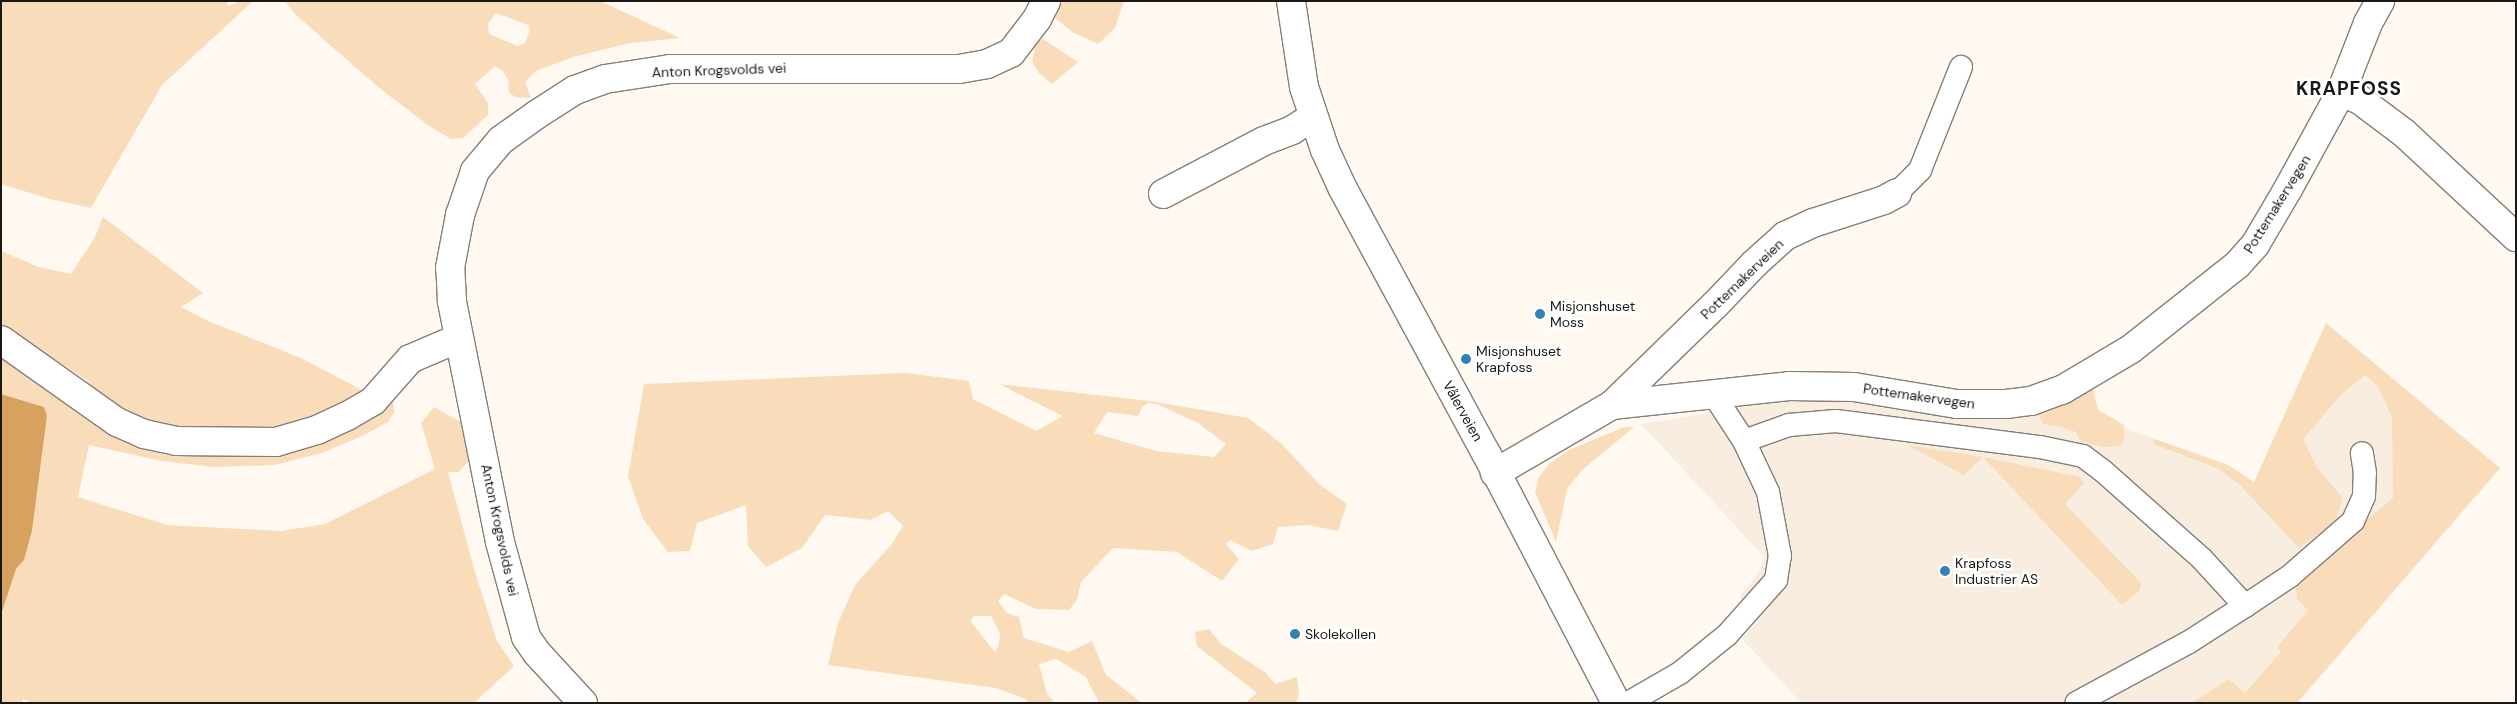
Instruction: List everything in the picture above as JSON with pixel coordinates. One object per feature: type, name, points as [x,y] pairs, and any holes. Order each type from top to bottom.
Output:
[{"type":"street","name":"Anton Krogsvolds vei","points":[[583,703],[537,653],[526,637],[500,542],[452,301],[450,268],[460,215],[474,171],[501,140],[575,90],[605,79],[670,69],[959,69],[987,64],[1012,53],[1037,19],[1046,1]]},
{"type":"street","name":"Vålerveien","points":[[1291,1],[1304,86],[1325,150],[1343,189],[1616,703]]},
{"type":"street","name":"Pottemakervegen","points":[[1495,473],[1612,405],[1789,386],[1854,387],[1957,404],[2006,404],[2031,401],[2062,390],[2131,349],[2237,265],[2255,244],[2288,189],[2341,92],[2352,59],[2380,1]]},
{"type":"street","points":[[2341,92],[2360,100],[2404,133],[2516,237]]},
{"type":"street","points":[[1163,194],[1264,141],[1292,130],[1313,117]]},
{"type":"street","name":"Pottemakerveien","points":[[1612,405],[1715,305],[1754,264],[1785,236],[1813,222],[1884,200],[1897,193]]},
{"type":"street","points":[[1,340],[117,422],[144,434],[176,441],[276,442],[317,430],[349,415],[373,401],[410,359],[459,338]]},
{"type":"lane","points":[[1897,193],[1920,170],[1961,67]]},
{"type":"lane","points":[[1628,703],[1680,672],[1727,635],[1776,580],[1780,556],[1770,500],[1744,441],[1714,395]]},
{"type":"lane","points":[[1744,441],[1789,426],[1836,421],[2040,447],[2083,456],[2202,559],[2245,606]]},
{"type":"lane","points":[[2076,703],[2189,642],[2245,606],[2290,576],[2353,522],[2364,496],[2366,473],[2362,453]]},
{"type":"shaded area","points":[[1,1],[227,1],[228,6],[240,1],[253,1],[162,85],[91,208],[50,199],[1,184]]},
{"type":"shaded area","points":[[285,1],[600,1],[680,38],[630,43],[573,57],[536,71],[525,82],[531,98],[515,97],[509,92],[508,80],[502,70],[495,66],[475,84],[488,103],[488,115],[463,138],[451,139],[429,126],[378,87],[297,16]],"holes":[[[496,13],[528,25],[530,30],[525,43],[518,46],[489,34],[488,24]]]},
{"type":"shaded area","points":[[1060,1],[1124,1],[1115,28],[1098,44],[1072,32],[1054,17]]},
{"type":"shaded area","points":[[1043,39],[1078,62],[1052,84],[1039,73],[1032,62],[1036,42]]},
{"type":"shaded area","points":[[103,217],[203,293],[181,307],[208,321],[301,358],[362,390],[316,417],[274,433],[150,429],[111,404],[85,379],[1,324],[1,251],[39,267],[71,274],[95,237]]},
{"type":"shaded area","points":[[2326,323],[2500,468],[2297,703],[1801,703],[1742,639],[1760,618],[1739,597],[1758,574],[1764,557],[1641,424],[1796,398],[2037,412],[2069,403],[2093,389],[2098,411],[2130,430],[2228,465],[2254,482]]},
{"type":"shaded area","points":[[2326,323],[2500,468],[2297,703],[2192,703],[2229,679],[2245,693],[2281,652],[2277,647],[2308,610],[2297,599],[2296,588],[2360,525],[2393,498],[2392,418],[2378,386],[2365,375],[2343,393],[2303,439],[2317,468],[2343,498],[2335,521],[2299,548],[2239,484],[2219,469],[2153,444],[2155,439],[2228,465],[2254,482]]},
{"type":"shaded area","points":[[1,351],[86,419],[105,428],[177,451],[380,409],[393,402],[394,412],[388,422],[364,435],[322,453],[274,465],[213,467],[162,461],[89,445],[78,497],[167,525],[281,531],[325,524],[435,469],[421,423],[434,407],[461,422],[470,459],[459,472],[448,472],[475,572],[497,641],[514,666],[474,703],[33,703],[23,699],[22,703],[1,703],[1,615],[16,569],[24,560],[32,531],[47,416],[44,407],[1,394]]},
{"type":"shaded area","points":[[906,373],[969,381],[973,399],[1036,431],[1063,416],[999,384],[1150,401],[1248,418],[1282,444],[1319,484],[1347,504],[1338,531],[1309,525],[1278,527],[1273,544],[1252,551],[1230,540],[1226,544],[1239,559],[1222,581],[1177,552],[1113,548],[1081,582],[1077,600],[1069,610],[1036,609],[1004,594],[998,601],[1007,613],[1019,617],[1024,638],[1069,652],[1092,641],[1106,675],[1142,703],[1099,703],[1086,677],[1056,659],[1039,664],[1047,694],[1055,703],[1028,703],[1026,699],[996,688],[828,665],[838,623],[855,585],[891,545],[903,526],[888,511],[871,520],[825,515],[802,548],[766,567],[748,546],[746,505],[697,523],[690,551],[668,552],[643,519],[628,476],[644,384]],"holes":[[[1149,403],[1159,405],[1198,423],[1226,444],[1214,457],[1156,451],[1094,433],[1107,412],[1138,416],[1143,406]],[[973,616],[991,616],[1000,634],[998,648],[995,652],[971,622]]]},
{"type":"shaded area","points":[[2093,389],[2098,410],[2124,425],[2124,438],[2121,446],[2103,447],[2080,441],[2076,432],[2043,424],[2037,412],[2069,403]]},
{"type":"shaded area","points":[[1,394],[44,407],[47,416],[32,531],[24,560],[16,569],[1,615]]},
{"type":"shaded area","points":[[1624,427],[1634,427],[1582,470],[1567,489],[1556,542],[1535,492],[1539,477],[1549,464],[1569,450]]},
{"type":"shaded area","points":[[1907,445],[1983,457],[1964,475]]},
{"type":"shaded area","points":[[1983,457],[2080,477],[2084,483],[2065,504],[2141,583],[2140,590],[2122,605]]},
{"type":"shaded area","points":[[1209,629],[1221,644],[1266,673],[1275,684],[1297,677],[1299,695],[1296,703],[1245,703],[1257,693],[1197,646],[1195,632]]},
{"type":"place","name":"Misjonshuset Moss","points":[[1540,314]]},
{"type":"place","name":"Misjonshuset Krapfoss","points":[[1466,359]]},
{"type":"place","name":"Krapfoss Industrier AS","points":[[1945,571]]},
{"type":"place","name":"Skolekollen","points":[[1295,634]]},
{"type":"district","name":"KRAPFOSS","points":[[2349,89]]}]
